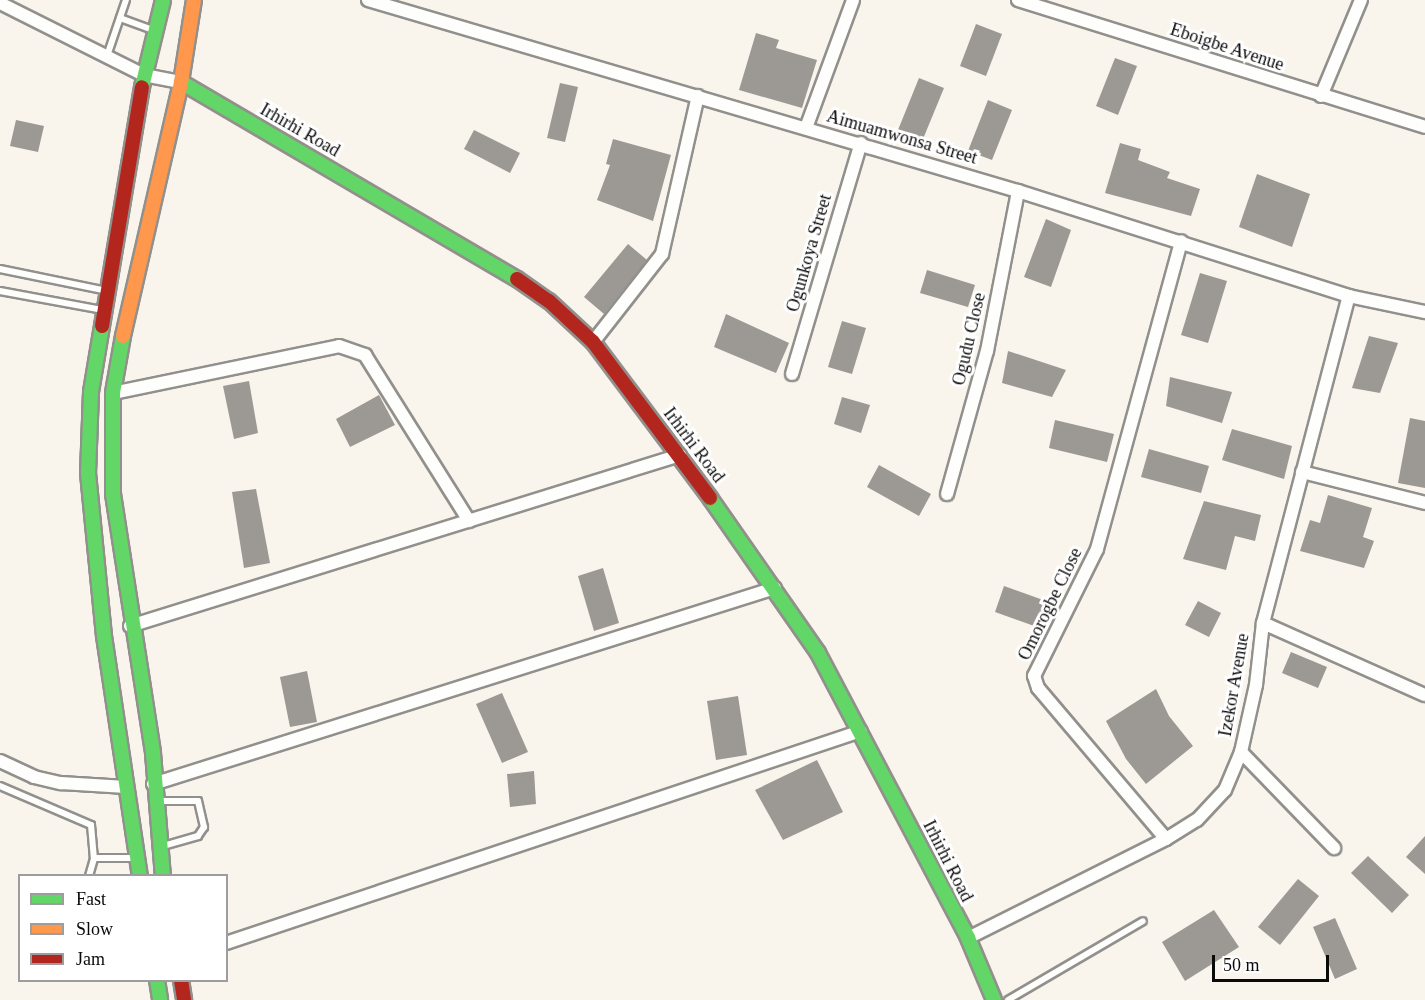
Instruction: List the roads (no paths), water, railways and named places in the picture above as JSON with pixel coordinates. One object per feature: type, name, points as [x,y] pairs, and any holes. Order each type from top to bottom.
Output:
[{"type":"main road","points":[[140,874],[104,636],[88,473],[91,392],[144,75],[163,0]]},
{"type":"main road","points":[[163,874],[153,784],[153,753],[130,626],[113,494],[113,393],[118,352],[181,82],[194,0]]},
{"type":"main road","name":"Irhirhi Road","points":[[181,82],[507,273],[549,302],[593,342],[680,455],[776,588],[818,652],[968,938],[994,1000]]},
{"type":"main road","points":[[157,982],[160,1000]]},
{"type":"main road","points":[[181,982],[183,1000]]},
{"type":"street","name":"Aimuamwonsa Street","points":[[368,0],[1018,190],[1349,296],[1425,312]]},
{"type":"street","points":[[806,128],[853,0]]},
{"type":"street","name":"Eboigbe Avenue","points":[[1018,0],[1425,128]]},
{"type":"street","points":[[1321,96],[1361,0]]},
{"type":"street","points":[[0,3],[144,75],[181,82]]},
{"type":"street","points":[[593,342],[662,254],[698,96]]},
{"type":"street","name":"Ogunkoya Street","points":[[792,374],[861,143]]},
{"type":"street","name":"Ogudu Close","points":[[947,494],[987,351],[1018,190]]},
{"type":"street","name":"Omorogbe Close","points":[[1166,839],[1038,688],[1034,676],[1097,549],[1181,241]]},
{"type":"street","name":"Izekor Avenue","points":[[968,938],[1166,839],[1197,820],[1225,790],[1241,752],[1256,685],[1263,623],[1349,296]]},
{"type":"street","points":[[113,393],[339,346],[365,355],[469,521]]},
{"type":"street","points":[[130,626],[680,455]]},
{"type":"street","points":[[1302,472],[1425,503]]},
{"type":"street","points":[[153,784],[776,588]]},
{"type":"street","points":[[1263,623],[1425,695]]},
{"type":"street","points":[[228,942],[861,731]]},
{"type":"street","points":[[1241,752],[1334,848]]},
{"type":"street","points":[[0,761],[34,777],[62,783],[126,787]]},
{"type":"lane","points":[[106,56],[126,0]]},
{"type":"lane","points":[[120,18],[155,30]]},
{"type":"lane","points":[[0,268],[108,291]]},
{"type":"lane","points":[[0,291],[105,310]]},
{"type":"lane","points":[[0,786],[91,825],[94,858],[90,874]]},
{"type":"lane","points":[[156,801],[198,801],[204,827],[198,836],[160,847]]},
{"type":"lane","points":[[94,858],[138,858]]},
{"type":"lane","points":[[1008,1000],[1143,921]]}]
